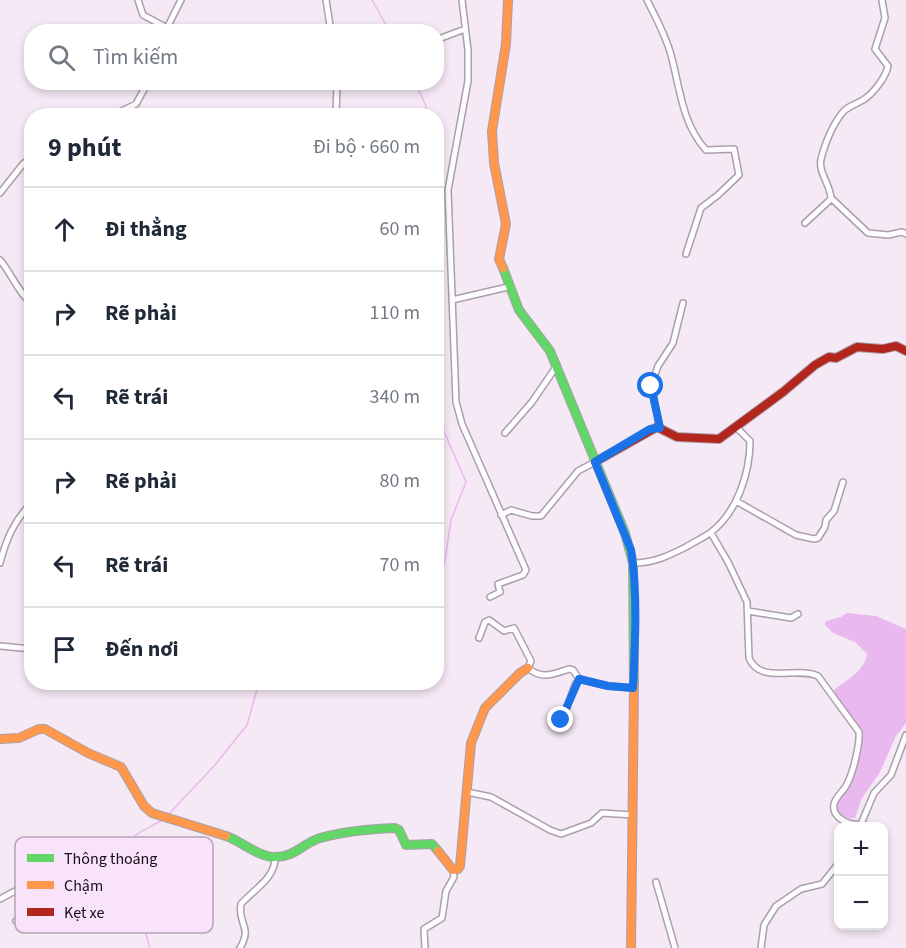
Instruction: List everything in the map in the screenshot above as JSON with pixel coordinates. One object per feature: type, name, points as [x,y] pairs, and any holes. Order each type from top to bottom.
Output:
[{"type":"street","points":[[138,0],[143,15],[157,24]]},
{"type":"street","points":[[169,24],[181,0]]},
{"type":"street","points":[[326,0],[330,24]]},
{"type":"street","points":[[462,0],[468,50],[468,81],[448,190],[458,412],[526,570],[523,575],[498,584],[500,592],[490,597]]},
{"type":"street","points":[[508,0],[506,44],[495,105],[492,141],[506,224],[499,260],[508,287],[522,316],[548,349],[556,367],[625,533],[633,563],[635,629],[631,948]]},
{"type":"street","points":[[647,0],[671,55],[674,75],[691,130],[706,150],[734,149],[739,172],[738,177],[701,208],[686,254]]},
{"type":"street","points":[[882,0],[885,18],[875,50],[888,69],[865,99],[844,112],[834,128],[820,166],[829,184],[831,198],[868,233],[888,235],[902,232],[906,234]]},
{"type":"street","points":[[444,37],[465,29]]},
{"type":"street","points":[[128,108],[136,104],[143,90]]},
{"type":"street","points":[[336,108],[337,90]]},
{"type":"street","points":[[0,193],[24,163]]},
{"type":"street","points":[[805,223],[831,198]]},
{"type":"street","points":[[0,260],[15,279],[24,296]]},
{"type":"street","points":[[452,300],[508,287]]},
{"type":"street","points":[[660,428],[651,386],[658,366],[673,343],[683,303]]},
{"type":"street","points":[[501,515],[511,510],[541,516],[578,471],[650,429],[660,428],[677,437],[719,439],[783,392],[814,365],[829,357],[836,358],[857,347],[883,349],[896,346],[906,351]]},
{"type":"street","points":[[505,433],[532,402],[556,367]]},
{"type":"street","points":[[633,563],[664,558],[711,533],[721,523],[736,501],[744,480],[750,446],[747,437],[736,427]]},
{"type":"street","points":[[736,501],[796,535],[814,539],[818,538],[825,527],[826,520],[833,512],[843,482]]},
{"type":"street","points":[[0,563],[15,523],[24,512]]},
{"type":"street","points":[[711,533],[746,599],[749,658],[754,666],[762,671],[781,674],[810,673],[818,676],[859,732],[849,780],[834,804],[834,811],[838,816],[850,823],[861,824],[874,793],[891,775],[906,735]]},
{"type":"street","points":[[748,611],[791,618],[798,614]]},
{"type":"street","points":[[453,870],[460,866],[470,749],[482,714],[520,673],[528,668],[531,661],[514,628],[504,631],[489,620],[485,622],[479,638]]},
{"type":"street","points":[[0,646],[24,648]]},
{"type":"street","points":[[528,668],[545,676],[571,670],[579,679],[608,686],[633,688]]},
{"type":"street","points":[[558,721],[563,718],[579,679]]},
{"type":"street","points":[[0,739],[18,738],[43,729],[60,736],[88,753],[121,767],[148,811],[237,840],[253,850],[274,857],[294,854],[317,840],[333,835],[362,830],[395,828],[399,830],[406,845],[432,844],[453,870],[454,877],[446,891],[442,918],[424,929],[425,948]]},
{"type":"street","points":[[467,792],[491,797],[561,834],[591,823],[602,813],[633,816]]},
{"type":"street","points":[[240,948],[246,937],[240,910],[242,904],[272,872],[275,864],[274,857]]},
{"type":"street","points":[[761,948],[760,941],[764,925],[778,904],[801,889],[822,884],[834,869]]},
{"type":"street","points":[[656,882],[675,948]]},
{"type":"street","points":[[0,899],[15,891]]},
{"type":"shaded area","points":[[847,613],[876,616],[906,629],[906,723],[896,736],[879,774],[862,798],[855,818],[838,815],[837,806],[851,778],[860,731],[840,703],[834,690],[859,670],[867,654],[855,642],[833,633],[825,625],[826,621]]},
{"type":"waterway","points":[[372,0],[386,24]]},
{"type":"waterway","points":[[419,90],[426,108]]},
{"type":"waterway","points":[[444,431],[466,482],[451,520],[444,562]]},
{"type":"waterway","points":[[168,815],[215,765],[247,725],[257,690]]},
{"type":"waterway","points":[[134,837],[162,820]]},
{"type":"waterway","points":[[146,933],[150,948]]},
{"type":"traffic: fast","points":[[503,268],[519,310],[550,351],[625,533],[633,563],[634,685]]},
{"type":"traffic: fast","points":[[226,836],[261,854],[281,857],[293,853],[314,840],[329,836],[395,828],[399,830],[406,845],[432,844],[438,851]]},
{"type":"traffic: slow","points":[[503,268],[499,259],[506,224],[494,163],[492,131],[506,44],[508,0]]},
{"type":"traffic: slow","points":[[438,851],[453,870],[458,869],[471,743],[485,708],[528,668]]},
{"type":"traffic: slow","points":[[631,948],[634,685]]},
{"type":"traffic: slow","points":[[0,739],[19,738],[39,729],[45,729],[88,753],[121,767],[144,806],[152,813],[226,836]]},
{"type":"traffic: jam","points":[[595,462],[657,427],[677,437],[719,439],[783,392],[815,365],[829,357],[836,358],[857,347],[883,349],[896,346],[906,351]]},
{"type":"route","points":[[561,720],[579,679],[608,686],[633,688],[635,629],[631,550],[595,462],[650,429],[660,428],[651,386]]}]
